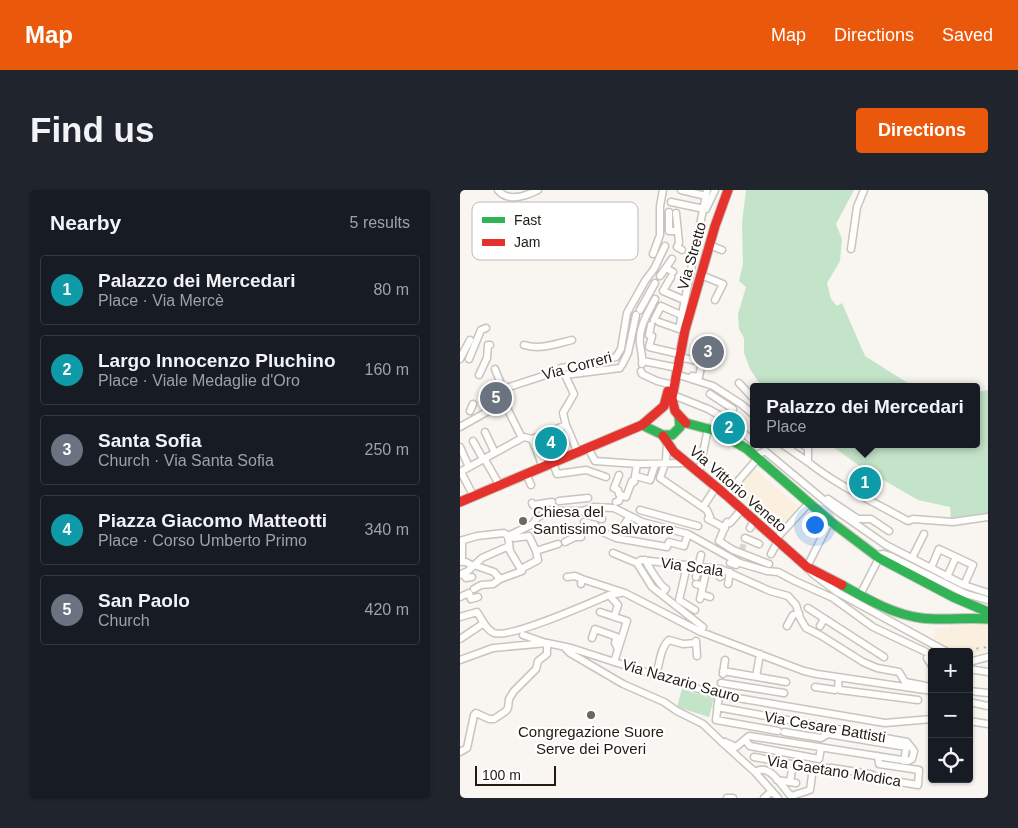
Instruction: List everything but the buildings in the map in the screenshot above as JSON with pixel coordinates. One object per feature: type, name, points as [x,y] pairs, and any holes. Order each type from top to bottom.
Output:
[{"type":"street","points":[[498,190],[500,194],[510,197],[524,196],[538,190]]},
{"type":"street","points":[[653,254],[660,235],[662,190]]},
{"type":"street","points":[[642,425],[648,426],[662,436],[670,436],[678,430],[681,423],[672,402],[675,354],[682,324],[684,300],[707,193],[681,190]]},
{"type":"street","points":[[703,212],[715,190]]},
{"type":"street","name":"Via Stretto","points":[[682,324],[691,310],[709,245],[728,190]]},
{"type":"street","points":[[851,249],[857,208],[864,190]]},
{"type":"street","points":[[670,202],[703,212]]},
{"type":"street","points":[[673,213],[669,231],[678,231],[679,243],[677,247],[682,250]]},
{"type":"street","points":[[709,245],[722,250]]},
{"type":"street","name":"Via Correri","points":[[503,389],[561,370],[561,368],[599,362],[616,357],[621,349],[626,313],[654,269],[665,246]]},
{"type":"street","points":[[660,276],[672,259]]},
{"type":"street","points":[[666,268],[672,275],[664,291],[684,300]]},
{"type":"street","points":[[701,275],[723,284],[716,300]]},
{"type":"street","points":[[578,453],[563,413],[574,394],[565,375],[621,366],[628,353],[638,312],[655,283]]},
{"type":"street","points":[[622,323],[624,314],[632,299],[634,300]]},
{"type":"street","points":[[655,299],[641,329],[642,367],[657,381],[667,384]]},
{"type":"street","points":[[642,367],[675,371],[699,377],[701,362],[649,347],[652,336],[649,335],[661,306],[682,324]]},
{"type":"street","points":[[655,323],[682,324]]},
{"type":"street","points":[[469,359],[481,330],[486,328]]},
{"type":"street","points":[[460,362],[470,340]]},
{"type":"street","points":[[524,345],[539,348],[572,340]]},
{"type":"street","points":[[479,375],[488,358],[488,345],[490,345]]},
{"type":"street","points":[[495,369],[503,389],[507,408],[523,438]]},
{"type":"street","points":[[675,371],[667,384],[666,402],[654,420],[662,436],[665,464],[660,478],[707,510],[710,517],[708,520],[725,528]]},
{"type":"street","points":[[675,371],[713,386],[750,412]]},
{"type":"street","points":[[739,383],[750,395]]},
{"type":"street","points":[[710,394],[733,408]]},
{"type":"street","points":[[673,395],[708,406],[750,439]]},
{"type":"street","points":[[744,401],[750,406]]},
{"type":"street","points":[[470,411],[473,404]]},
{"type":"street","points":[[460,428],[492,409],[507,408]]},
{"type":"street","points":[[460,502],[642,425],[658,412],[666,409],[677,414],[688,424],[708,428],[727,436],[756,457],[830,521],[877,556],[966,603],[986,610]]},
{"type":"street","points":[[474,497],[460,472],[523,438],[532,439],[566,423]]},
{"type":"street","points":[[699,472],[708,428]]},
{"type":"street","points":[[485,432],[495,453]]},
{"type":"street","name":"Via Vittorio Veneto","points":[[662,436],[674,452],[742,509],[748,531],[777,540],[835,595],[940,648]]},
{"type":"street","points":[[532,439],[543,467]]},
{"type":"street","points":[[474,441],[500,486]]},
{"type":"street","points":[[460,447],[469,467]]},
{"type":"street","points":[[588,448],[595,461],[655,465],[687,463]]},
{"type":"street","points":[[761,448],[819,497],[886,545],[964,585],[988,593]]},
{"type":"street","points":[[788,448],[816,469],[863,498],[908,521],[913,519],[953,522],[988,518]]},
{"type":"street","points":[[808,448],[808,462]]},
{"type":"street","points":[[726,495],[756,457],[764,451]]},
{"type":"street","points":[[553,463],[557,474],[586,470],[606,477]]},
{"type":"street","points":[[619,475],[614,488],[618,490],[619,494],[626,497],[636,476],[637,464]]},
{"type":"street","points":[[636,476],[650,480],[655,465]]},
{"type":"street","points":[[526,474],[531,485]]},
{"type":"street","points":[[786,483],[794,474]]},
{"type":"street","points":[[703,507],[716,487]]},
{"type":"street","points":[[616,502],[619,501],[621,495]]},
{"type":"street","points":[[771,554],[777,540],[810,504],[819,497]]},
{"type":"street","points":[[532,503],[534,505],[588,498]]},
{"type":"street","points":[[826,502],[828,499],[858,519],[871,519],[889,531]]},
{"type":"street","points":[[508,536],[525,529],[545,514],[559,511],[582,511],[585,508],[614,508],[642,522],[688,534],[740,563],[767,571],[778,572],[825,594],[835,595],[848,609],[872,627],[926,655],[928,659]]},
{"type":"street","points":[[742,509],[730,523],[727,522],[719,541],[733,550],[768,564]]},
{"type":"street","points":[[640,510],[698,526]]},
{"type":"street","points":[[582,511],[602,519]]},
{"type":"street","points":[[624,540],[624,535],[620,532],[630,516]]},
{"type":"street","points":[[807,567],[830,521]]},
{"type":"street","points":[[584,522],[595,525],[600,531],[624,540],[667,547],[669,542],[684,546],[688,534]]},
{"type":"street","points":[[748,531],[759,544]]},
{"type":"street","points":[[460,597],[481,585],[493,584],[500,579],[518,574],[522,571],[521,569],[538,560],[530,537],[514,538],[500,533],[477,536],[461,541],[462,562],[494,572],[500,579]]},
{"type":"street","points":[[912,558],[924,534]]},
{"type":"street","points":[[508,536],[509,546],[521,569]]},
{"type":"street","points":[[536,551],[575,537],[580,537]]},
{"type":"street","points":[[472,577],[466,578],[462,574],[482,558],[509,546]]},
{"type":"street","points":[[931,568],[939,549],[973,565],[964,585]]},
{"type":"street","points":[[613,554],[637,563],[652,587],[703,627],[701,632]]},
{"type":"street","points":[[877,556],[884,554],[890,556],[966,594],[986,610]]},
{"type":"street","points":[[700,555],[696,580],[703,586]]},
{"type":"street","points":[[860,595],[877,556]]},
{"type":"street","points":[[947,576],[956,557]]},
{"type":"street","points":[[645,560],[656,575],[660,586],[666,589],[663,594]]},
{"type":"street","name":"Via Scala","points":[[637,563],[645,560],[721,569],[770,591],[788,596],[796,605],[806,628],[863,662],[877,668],[899,672],[906,682],[928,689]]},
{"type":"street","points":[[687,566],[679,600],[695,610]]},
{"type":"street","name":"Via Vittorio Veneto","points":[[807,567],[820,572],[860,595],[900,613],[925,618],[950,619],[986,610]]},
{"type":"street","points":[[707,568],[701,596],[710,597]]},
{"type":"street","points":[[720,577],[721,569]]},
{"type":"street","points":[[728,584],[730,572]]},
{"type":"street","points":[[567,577],[575,576],[581,582],[625,593],[701,632],[804,671],[838,678],[928,689]]},
{"type":"street","points":[[471,592],[471,599],[478,596]]},
{"type":"street","points":[[460,616],[477,612],[488,629],[497,634],[514,631],[541,622],[609,595],[625,593]]},
{"type":"street","points":[[609,595],[618,605],[614,617]]},
{"type":"street","points":[[960,618],[958,613],[959,607],[966,603]]},
{"type":"street","points":[[808,608],[884,657]]},
{"type":"street","points":[[600,612],[627,621],[614,662]]},
{"type":"street","points":[[787,626],[793,615],[799,613]]},
{"type":"street","points":[[820,626],[824,619]]},
{"type":"street","points":[[460,639],[484,623]]},
{"type":"street","points":[[592,638],[595,630],[617,637],[615,643],[618,649]]},
{"type":"street","points":[[524,635],[541,640],[547,644]]},
{"type":"street","points":[[656,675],[664,646],[669,640],[683,644],[696,642],[697,656]]},
{"type":"street","points":[[460,660],[493,648],[547,644]]},
{"type":"street","points":[[460,752],[466,748],[474,715],[476,713],[489,720],[494,719],[508,708],[509,699],[514,691],[536,669],[538,661],[547,654],[547,644]]},
{"type":"street","name":"Via Nazario Sauro","points":[[547,644],[564,646],[719,695],[885,723],[928,720]]},
{"type":"street","points":[[564,646],[570,653],[623,684],[655,696],[677,711],[703,724],[755,772],[778,798]]},
{"type":"street","points":[[756,677],[760,654]]},
{"type":"street","points":[[973,661],[988,657]]},
{"type":"street","points":[[725,660],[723,673],[786,682]]},
{"type":"street","points":[[973,670],[988,672]]},
{"type":"street","points":[[838,678],[840,690],[918,700]]},
{"type":"street","points":[[721,683],[784,693]]},
{"type":"street","points":[[815,687],[835,690]]},
{"type":"street","points":[[973,691],[988,693]]},
{"type":"street","points":[[719,695],[716,720],[821,738],[828,734],[905,744],[902,761],[749,736],[736,746],[725,742],[724,744]]},
{"type":"street","points":[[973,703],[988,706]]},
{"type":"street","name":"Via Cesare Battisti","points":[[717,708],[844,730],[905,744]]},
{"type":"street","points":[[844,730],[845,717]]},
{"type":"street","points":[[973,722],[988,724]]},
{"type":"street","points":[[804,746],[806,735]]},
{"type":"street","points":[[745,740],[750,746],[774,753],[819,759],[823,748]]},
{"type":"street","points":[[810,798],[810,790],[823,748]]},
{"type":"street","name":"Via Gaetano Modica","points":[[754,757],[774,753],[817,768],[832,768],[870,774],[882,779],[918,785],[919,770],[879,764],[878,756]]},
{"type":"street","points":[[755,772],[768,770],[791,797],[810,790]]},
{"type":"street","points":[[777,780],[793,783],[792,770]]},
{"type":"street","points":[[764,798],[772,791]]},
{"type":"street","points":[[727,798],[734,798]]},
{"type":"shaded area","points":[[754,468],[801,509],[795,516],[793,514],[782,526],[784,528],[780,532],[734,491]]},
{"type":"shaded area","points":[[988,623],[988,652],[973,653],[973,648],[949,648],[934,639],[935,628],[950,628],[950,624]]},
{"type":"green space","points":[[746,190],[854,190],[836,224],[842,239],[840,261],[827,283],[831,299],[837,306],[842,303],[865,356],[908,383],[759,383],[750,369],[744,353],[744,338],[739,329],[738,314],[746,287],[739,281],[743,264],[742,223]]},
{"type":"green space","points":[[988,390],[988,515],[951,520],[950,507],[918,500],[861,467],[835,448],[980,448],[980,391]]},
{"type":"green space","points":[[682,689],[714,699],[709,717],[677,707]]},
{"type":"tunnel","points":[[742,550],[745,539]]},
{"type":"railway","points":[[973,649],[988,647]]},
{"type":"traffic: fast","points":[[642,425],[663,435],[672,435],[680,427],[679,417]]},
{"type":"traffic: fast","points":[[686,423],[716,431],[747,449],[830,521],[879,558],[953,597],[988,612]]},
{"type":"traffic: fast","points":[[842,585],[880,605],[910,616],[929,619],[988,619]]},
{"type":"traffic: jam","points":[[686,423],[675,411],[672,398],[685,330],[715,226],[728,190]]},
{"type":"traffic: jam","points":[[460,502],[642,425],[664,406],[668,391]]},
{"type":"traffic: jam","points":[[663,436],[674,452],[807,567],[842,585]]},
{"type":"place","name":"Santa Sofia","points":[[708,352]]},
{"type":"place","name":"San Paolo","points":[[496,398]]},
{"type":"place","name":"Largo Innocenzo Pluchino","points":[[729,428]]},
{"type":"place","name":"Piazza Giacomo Matteotti","points":[[551,443]]},
{"type":"place","name":"Palazzo dei Mercedari","points":[[865,483]]},
{"type":"place","name":"Chiesa del Santissimo Salvatore","points":[[523,521]]},
{"type":"place","name":"Congregazione Suore Serve dei Poveri","points":[[591,715]]}]
